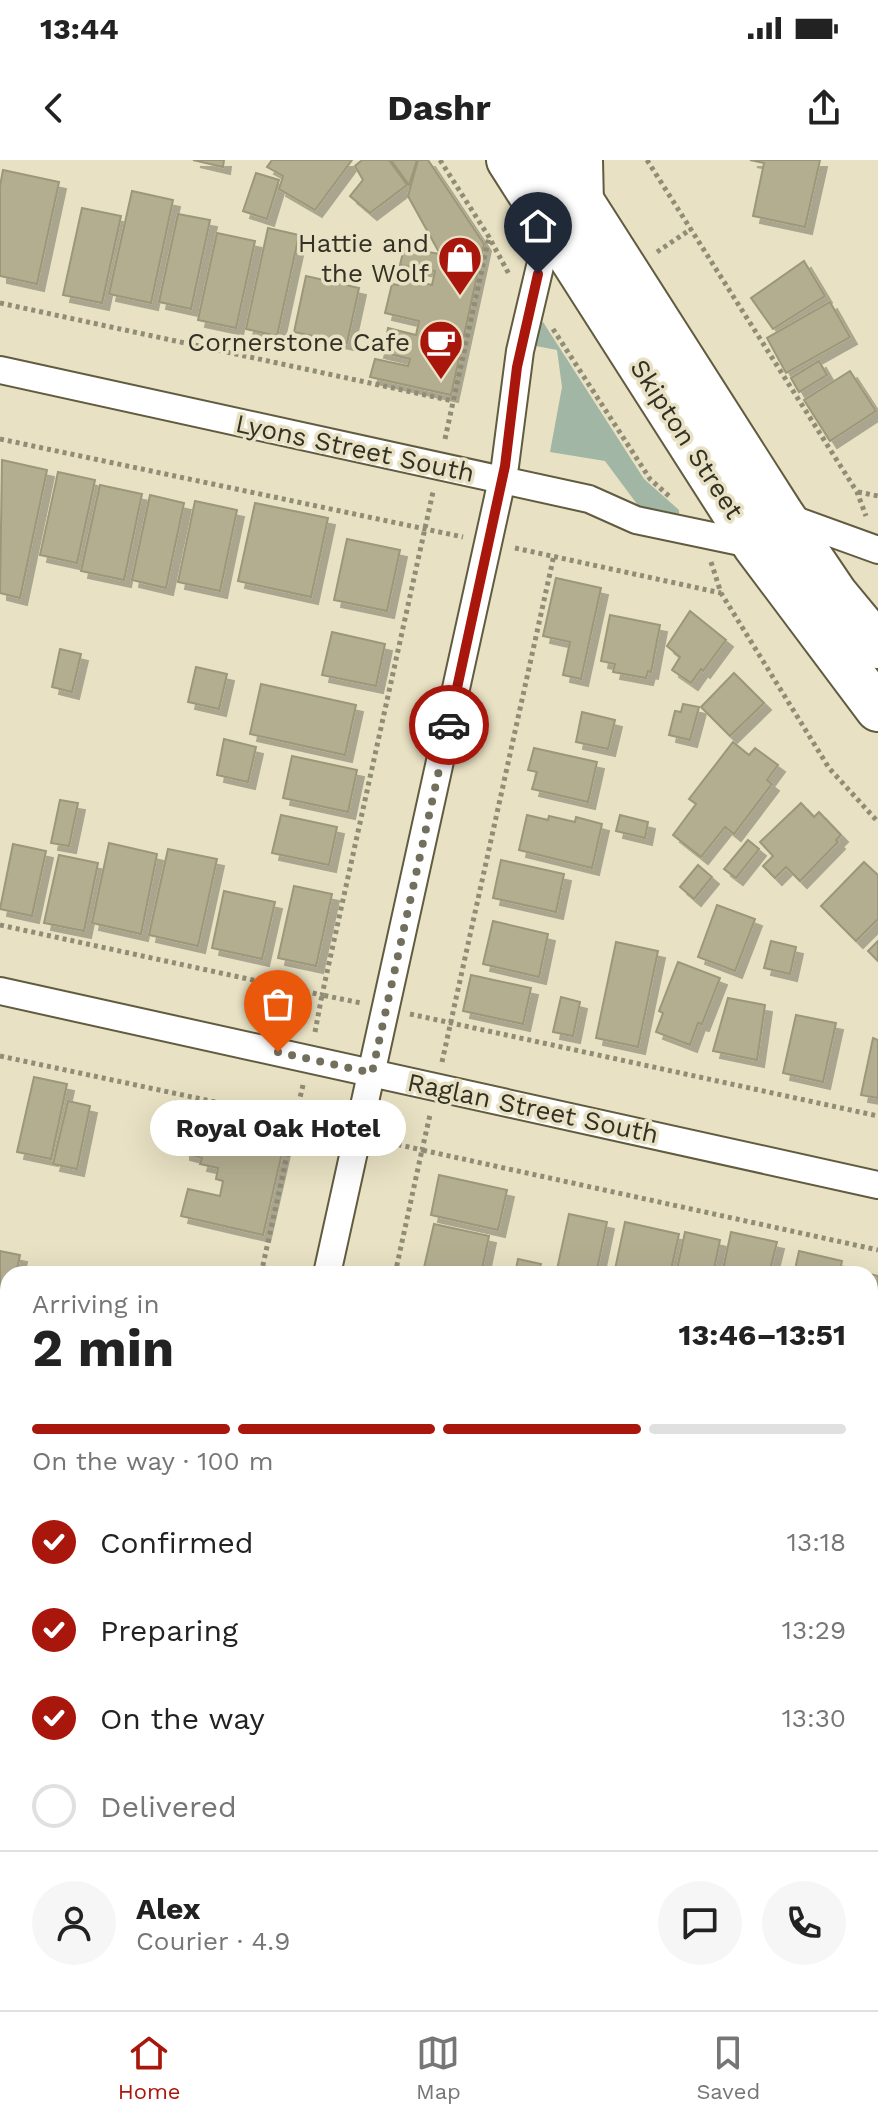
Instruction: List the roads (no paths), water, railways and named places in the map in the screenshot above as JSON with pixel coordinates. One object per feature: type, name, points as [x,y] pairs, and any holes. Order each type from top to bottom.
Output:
[{"type":"highway","name":"Skipton Street","points":[[509,160],[570,220],[878,709]]},
{"type":"highway","name":"Skipton Street","points":[[555,160],[570,220]]},
{"type":"highway","name":"Skipton Street","points":[[768,530],[835,594],[878,646]]},
{"type":"street","points":[[329,1266],[502,480],[520,351],[532,299],[570,220],[589,160]]},
{"type":"street","name":"Lyons Street South","points":[[0,370],[597,502],[629,518],[698,533],[768,530],[878,550]]},
{"type":"street","name":"Raglan Street South","points":[[0,991],[878,1185]]},
{"type":"place","name":"Hattie and the Wolf","points":[[460,297]]},
{"type":"place","name":"Cornerstone Cafe","points":[[441,381]]},
{"type":"place","name":"Royal Oak Hotel","points":[[278,1052]]}]
